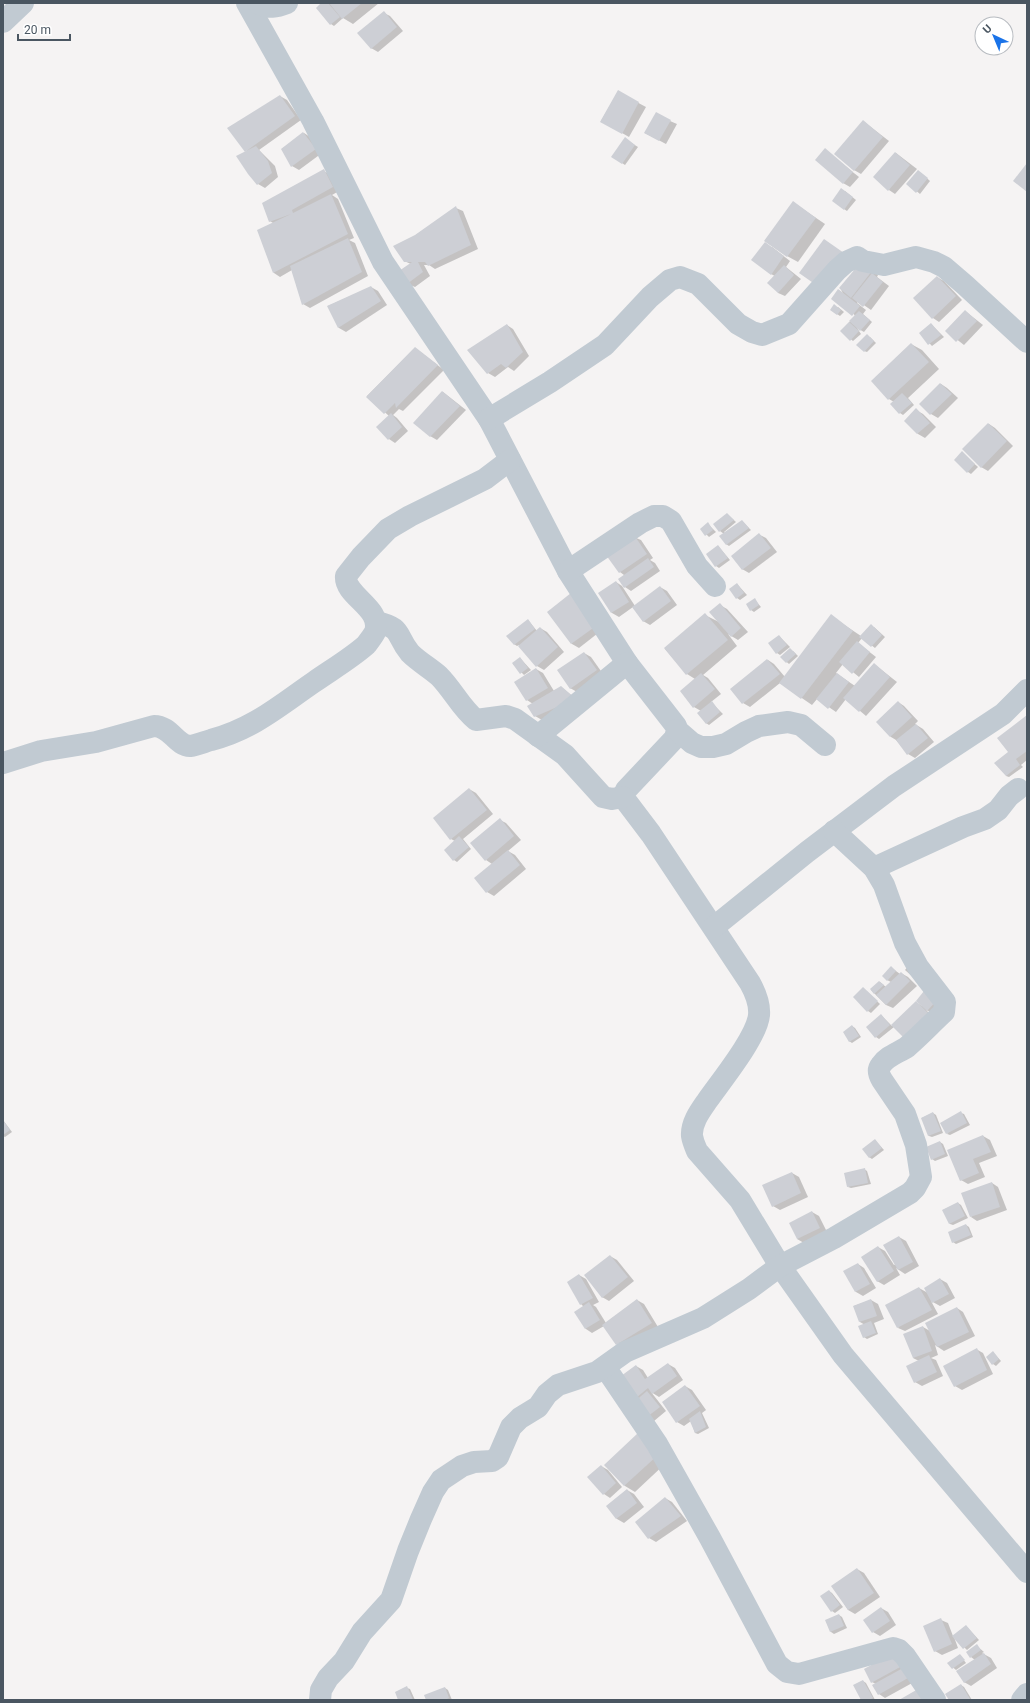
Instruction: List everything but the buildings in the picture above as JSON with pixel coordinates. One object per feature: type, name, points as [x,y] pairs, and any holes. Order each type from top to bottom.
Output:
[{"type":"street","points":[[3,22],[23,3]]},
{"type":"street","points":[[247,3],[313,121],[383,262],[489,419],[568,571],[627,663],[678,730],[692,742],[701,747],[713,747],[726,744],[746,732],[760,726],[788,722],[801,725],[825,746]]},
{"type":"street","points":[[258,3],[264,6],[274,7],[287,3]]},
{"type":"street","points":[[489,419],[606,345],[655,293],[670,280],[680,278],[698,284],[738,324],[752,332],[762,335],[789,324],[837,270],[846,262],[857,257],[863,261],[884,265],[916,257],[925,258],[944,267],[1027,342]]},
{"type":"street","points":[[3,763],[41,751],[96,742],[154,726],[161,726],[185,745],[191,746],[225,736],[248,727],[357,653],[366,645],[375,632],[376,622],[372,613],[346,584],[346,576],[350,569],[378,537],[388,529],[410,516],[485,479],[510,460]]},
{"type":"street","points":[[568,571],[640,523],[654,516],[663,516],[671,522],[697,566],[715,586]]},
{"type":"street","points":[[376,622],[390,625],[397,631],[409,652],[417,660],[438,675],[453,691],[463,708],[476,720],[506,716],[515,719],[565,755],[603,797],[612,800],[623,797]]},
{"type":"street","points":[[538,736],[627,663]]},
{"type":"street","points":[[714,927],[834,831],[894,786],[1003,714],[1027,690]]},
{"type":"street","points":[[623,797],[626,790],[675,738],[678,730]]},
{"type":"street","points":[[874,868],[963,827],[985,819],[998,810],[1009,796],[1018,789]]},
{"type":"street","points":[[623,797],[651,834],[714,927],[754,991],[759,1015],[756,1028],[700,1112],[693,1125],[692,1136],[697,1151],[740,1200],[780,1266],[843,1355],[1027,1572]]},
{"type":"street","points":[[320,1700],[321,1690],[328,1678],[344,1661],[362,1632],[391,1600],[408,1551],[433,1492],[437,1485],[445,1477],[462,1466],[474,1462],[492,1461],[498,1457],[511,1427],[520,1418],[538,1406],[547,1394],[558,1385],[586,1377],[606,1367],[625,1352],[703,1318],[780,1266],[834,1238],[896,1202],[915,1188],[921,1177],[916,1145],[905,1114],[879,1075],[879,1069],[881,1064],[889,1057],[906,1048],[944,1012],[945,1006],[941,996],[918,967],[905,943],[884,885],[874,868],[834,831]]},
{"type":"street","points":[[606,1367],[657,1444],[710,1538],[777,1664],[782,1670],[799,1674],[893,1648],[899,1650],[905,1656],[935,1700]]},
{"type":"street","points":[[1022,1700],[1027,1694]]}]
